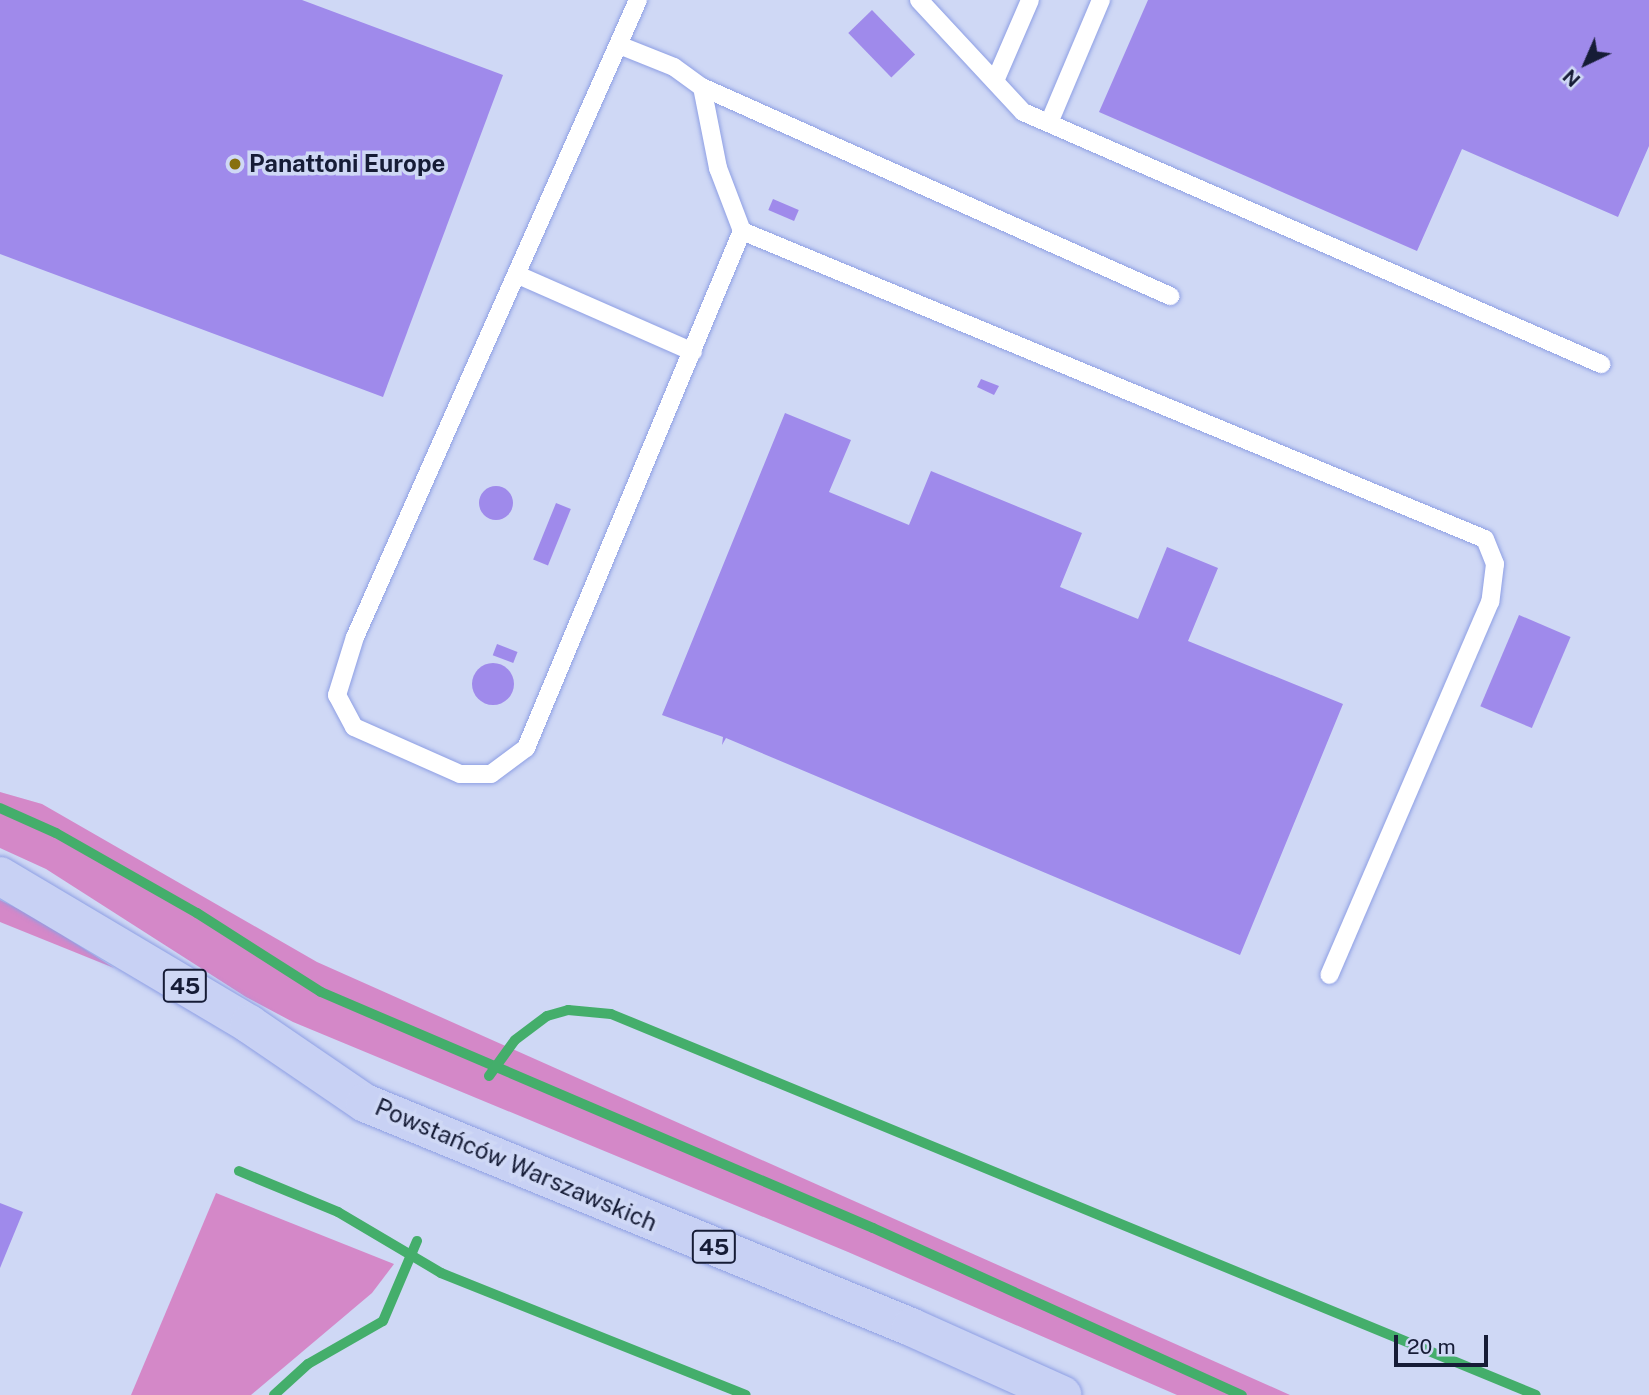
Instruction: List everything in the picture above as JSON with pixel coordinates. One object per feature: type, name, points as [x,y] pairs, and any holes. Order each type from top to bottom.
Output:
[{"type":"main road","name":"Powstańców Warszawskich","points":[[0,876],[248,1024],[365,1103],[911,1327],[1062,1395]]},
{"type":"lane","points":[[638,0],[355,637],[337,695],[354,727],[460,774],[491,774],[526,748],[742,231],[718,168],[702,87]]},
{"type":"lane","points":[[995,81],[1030,0]]},
{"type":"lane","points":[[1049,123],[1101,0]]},
{"type":"lane","points":[[929,3],[1023,112],[1601,364]]},
{"type":"lane","points":[[619,45],[674,67],[702,87],[1170,296]]},
{"type":"lane","points":[[742,231],[1485,539],[1495,564],[1490,602],[1329,975]]},
{"type":"lane","points":[[518,275],[693,352]]},
{"type":"shaded area","points":[[0,792],[42,804],[317,962],[1290,1395],[1177,1395],[848,1252],[293,1022],[246,997],[46,869],[0,848]]},
{"type":"shaded area","points":[[0,900],[31,915],[114,968],[0,922]]},
{"type":"shaded area","points":[[216,1193],[394,1264],[372,1293],[251,1395],[131,1395]]},
{"type":"building","name":"Panattoni Europe","points":[[0,0],[302,0],[503,75],[383,397],[0,254]]},
{"type":"building","points":[[1148,0],[1649,0],[1649,146],[1618,217],[1462,149],[1417,251],[1099,112]]},
{"type":"building","points":[[872,10],[915,55],[891,78],[848,33]]},
{"type":"building","points":[[773,199],[799,210],[794,221],[768,210]]},
{"type":"building","points":[[981,379],[999,386],[994,395],[977,387]]},
{"type":"building","points":[[785,413],[851,440],[829,492],[909,525],[931,471],[1082,533],[1060,587],[1138,619],[1167,547],[1218,568],[1188,641],[1343,704],[1240,955],[726,738],[722,745],[723,737],[662,715]]},
{"type":"building","points":[[496,486],[508,491],[513,503],[508,515],[496,520],[484,515],[479,503],[484,491]]},
{"type":"building","points":[[556,503],[571,509],[548,566],[533,560]]},
{"type":"building","points":[[1519,615],[1571,637],[1532,728],[1480,706]]},
{"type":"building","points":[[497,644],[518,652],[513,663],[493,655]]},
{"type":"building","points":[[493,663],[508,669],[514,684],[508,699],[493,705],[478,699],[472,684],[478,669]]},
{"type":"building","points":[[0,1203],[23,1212],[0,1268]]},
{"type":"waterway","points":[[0,808],[56,833],[197,913],[321,992],[873,1228],[1242,1395]]},
{"type":"waterway","points":[[489,1076],[515,1040],[547,1016],[568,1010],[611,1014],[1536,1395]]},
{"type":"waterway","points":[[239,1171],[338,1212],[441,1273],[746,1395]]},
{"type":"waterway","points":[[274,1395],[308,1364],[383,1321],[417,1241]]},
{"type":"place","name":"Panattoni Europe","points":[[235,164]]}]
